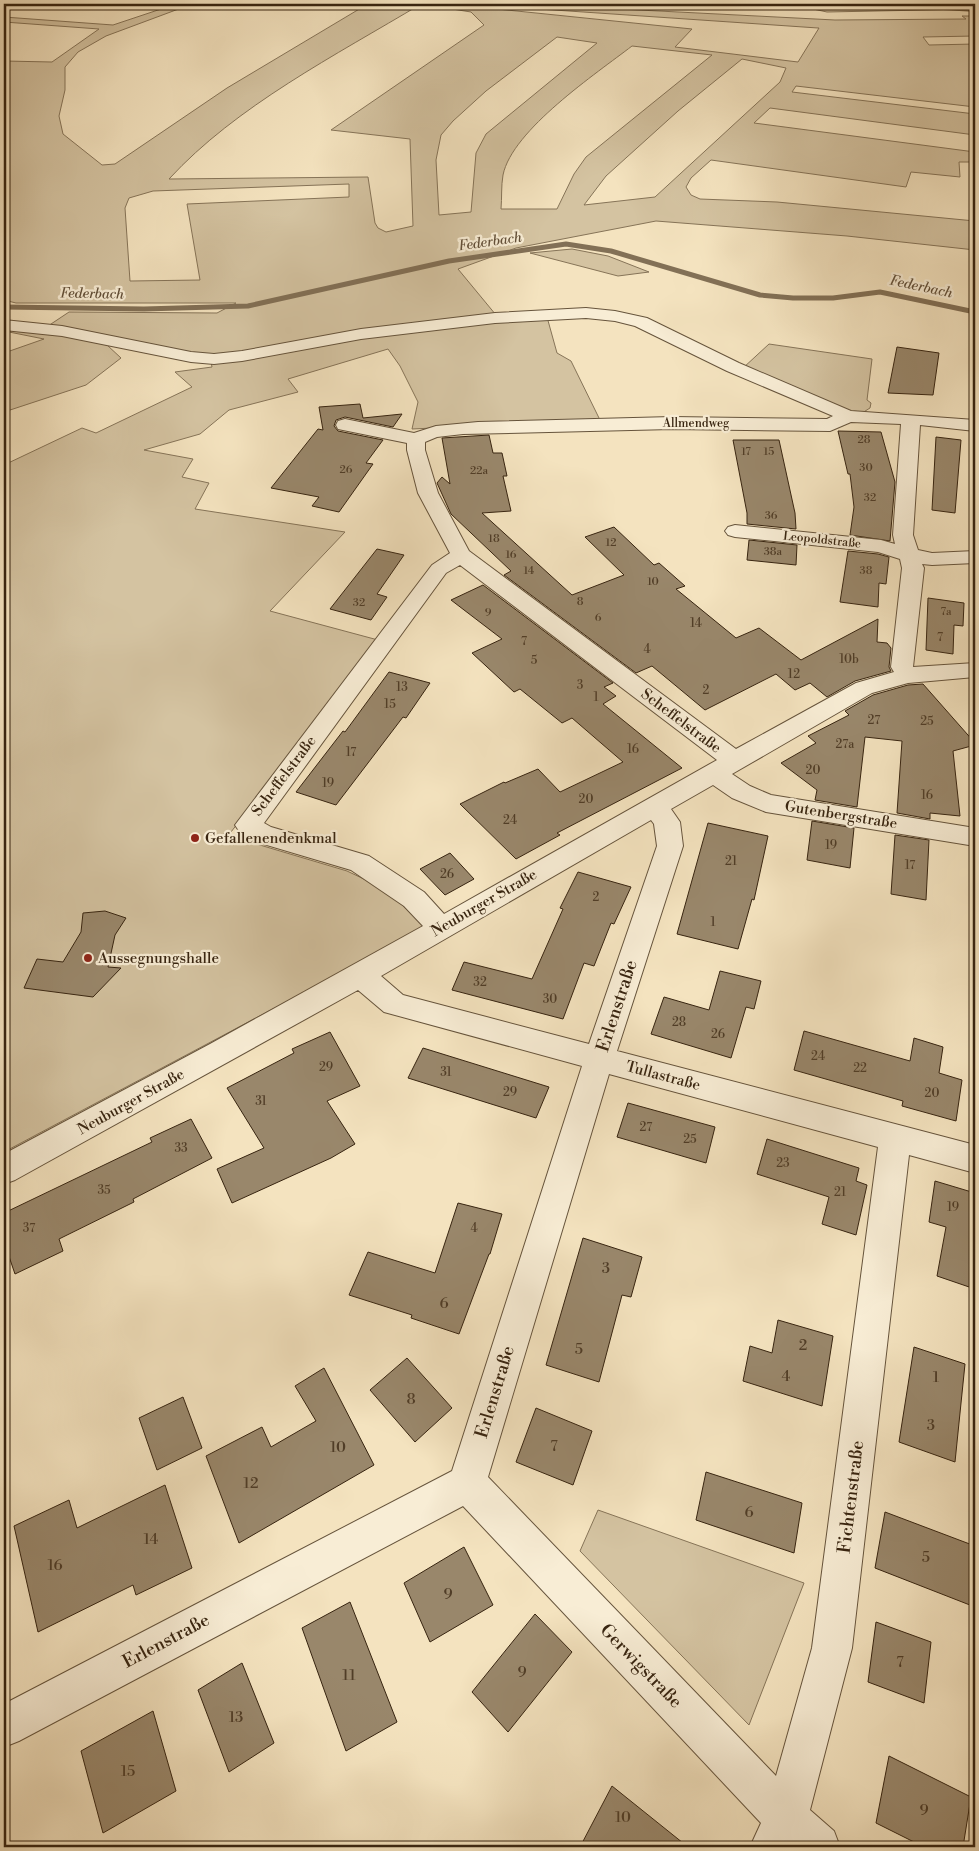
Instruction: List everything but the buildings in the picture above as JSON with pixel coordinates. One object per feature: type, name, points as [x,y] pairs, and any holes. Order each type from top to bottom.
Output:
[{"type":"street","points":[[4,325],[62,332],[191,357],[214,359],[242,356],[361,334],[495,318],[586,313],[615,316],[641,322],[733,367],[848,416]]},
{"type":"street","name":"Allmendweg","points":[[416,438],[437,432],[470,428],[606,423],[830,424],[848,416],[975,425]]},
{"type":"street","points":[[908,676],[902,667],[913,568],[903,535],[911,419]]},
{"type":"street","points":[[345,425],[416,438]]},
{"type":"street","name":"Scheffelstraße","points":[[416,438],[416,450],[428,493],[461,555],[725,767]]},
{"type":"street","name":"Leopoldstraße","points":[[735,531],[881,546],[908,555],[932,559],[975,558]]},
{"type":"street","name":"Scheffelstraße","points":[[441,928],[414,899],[360,863],[262,834],[248,825],[440,570],[461,555]]},
{"type":"street","name":"Neuburger Straße","points":[[4,1170],[111,1113],[360,974],[864,688],[908,676],[975,670]]},
{"type":"street","name":"Gutenbergstraße","points":[[725,767],[741,792],[766,803],[975,836]]},
{"type":"street","name":"Erlenstraße","points":[[4,1726],[467,1483],[599,1059],[670,846],[667,822],[654,806]]},
{"type":"street","name":"Tullastraße","points":[[360,974],[394,1004],[975,1159]]},
{"type":"street","name":"Fichtenstraße","points":[[779,1833],[832,1648],[896,1138]]},
{"type":"street","name":"Gerwigstraße","points":[[467,1483],[779,1833],[818,1847]]},
{"type":"shaded area","points":[[176,4],[192,4],[106,36],[78,52],[65,67],[65,90],[59,116],[63,134],[102,165],[115,164],[227,88],[366,5],[363,4],[421,4],[521,4],[835,20],[966,19],[962,16],[975,16],[975,36],[923,37],[929,45],[975,44],[975,107],[796,86],[792,92],[975,114],[975,135],[770,108],[754,123],[975,152],[975,162],[959,162],[960,177],[911,172],[906,187],[711,160],[691,178],[686,187],[691,195],[700,199],[777,202],[975,221],[975,250],[847,236],[656,221],[516,248],[458,269],[496,315],[241,354],[191,355],[48,326],[69,312],[217,313],[236,303],[16,303],[4,300],[4,61],[52,62],[99,29],[4,22],[4,17],[113,25]],"holes":[[[421,4],[471,12],[484,25],[331,130],[410,139],[413,226],[386,232],[378,228],[375,223],[368,177],[169,179],[225,128],[256,105],[288,83]],[[510,7],[819,28],[798,62],[675,47],[692,29],[497,9]],[[557,37],[597,43],[486,134],[476,153],[471,212],[439,215],[436,160],[441,135],[453,121],[486,91]],[[632,46],[712,55],[586,157],[574,174],[557,209],[501,209],[503,175],[510,158],[522,140],[539,122],[578,87]],[[742,59],[786,68],[780,82],[655,197],[584,205],[606,176],[678,111]],[[349,184],[349,197],[187,204],[200,280],[130,281],[125,208],[129,198],[153,191]]]},
{"type":"shaded area","points":[[790,4],[975,4],[975,9],[827,12]]},
{"type":"shaded area","points":[[572,249],[608,256],[649,272],[618,276],[530,253]]},
{"type":"shaded area","points":[[547,317],[557,353],[571,361],[600,420],[412,429],[418,402],[400,366],[388,349],[288,379],[298,392],[229,410],[200,434],[144,450],[193,459],[182,477],[209,483],[195,509],[345,532],[270,611],[378,640],[231,832],[223,834],[347,871],[387,890],[425,928],[4,1152],[4,465],[82,428],[96,433],[192,387],[175,372],[212,367],[211,362],[355,338]]},
{"type":"shaded area","points":[[4,326],[63,334],[107,345],[121,358],[86,385],[4,412],[4,353],[44,339],[4,331]]},
{"type":"shaded area","points":[[769,344],[872,359],[867,400],[871,403],[870,408],[862,413],[853,413],[743,368]]},
{"type":"shaded area","points":[[598,1510],[804,1583],[749,1725],[580,1551]]},
{"type":"waterway","points":[[826,4],[846,8],[912,6],[975,10]]},
{"type":"waterway","name":"Federbach","points":[[4,307],[144,309],[248,306],[449,261],[566,244],[611,251],[760,295],[793,298],[833,298],[880,292],[975,312]]},
{"type":"place","name":"Gefallenendenkmal","points":[[195,838]]},
{"type":"place","name":"Aussegnungshalle","points":[[88,958]]}]
